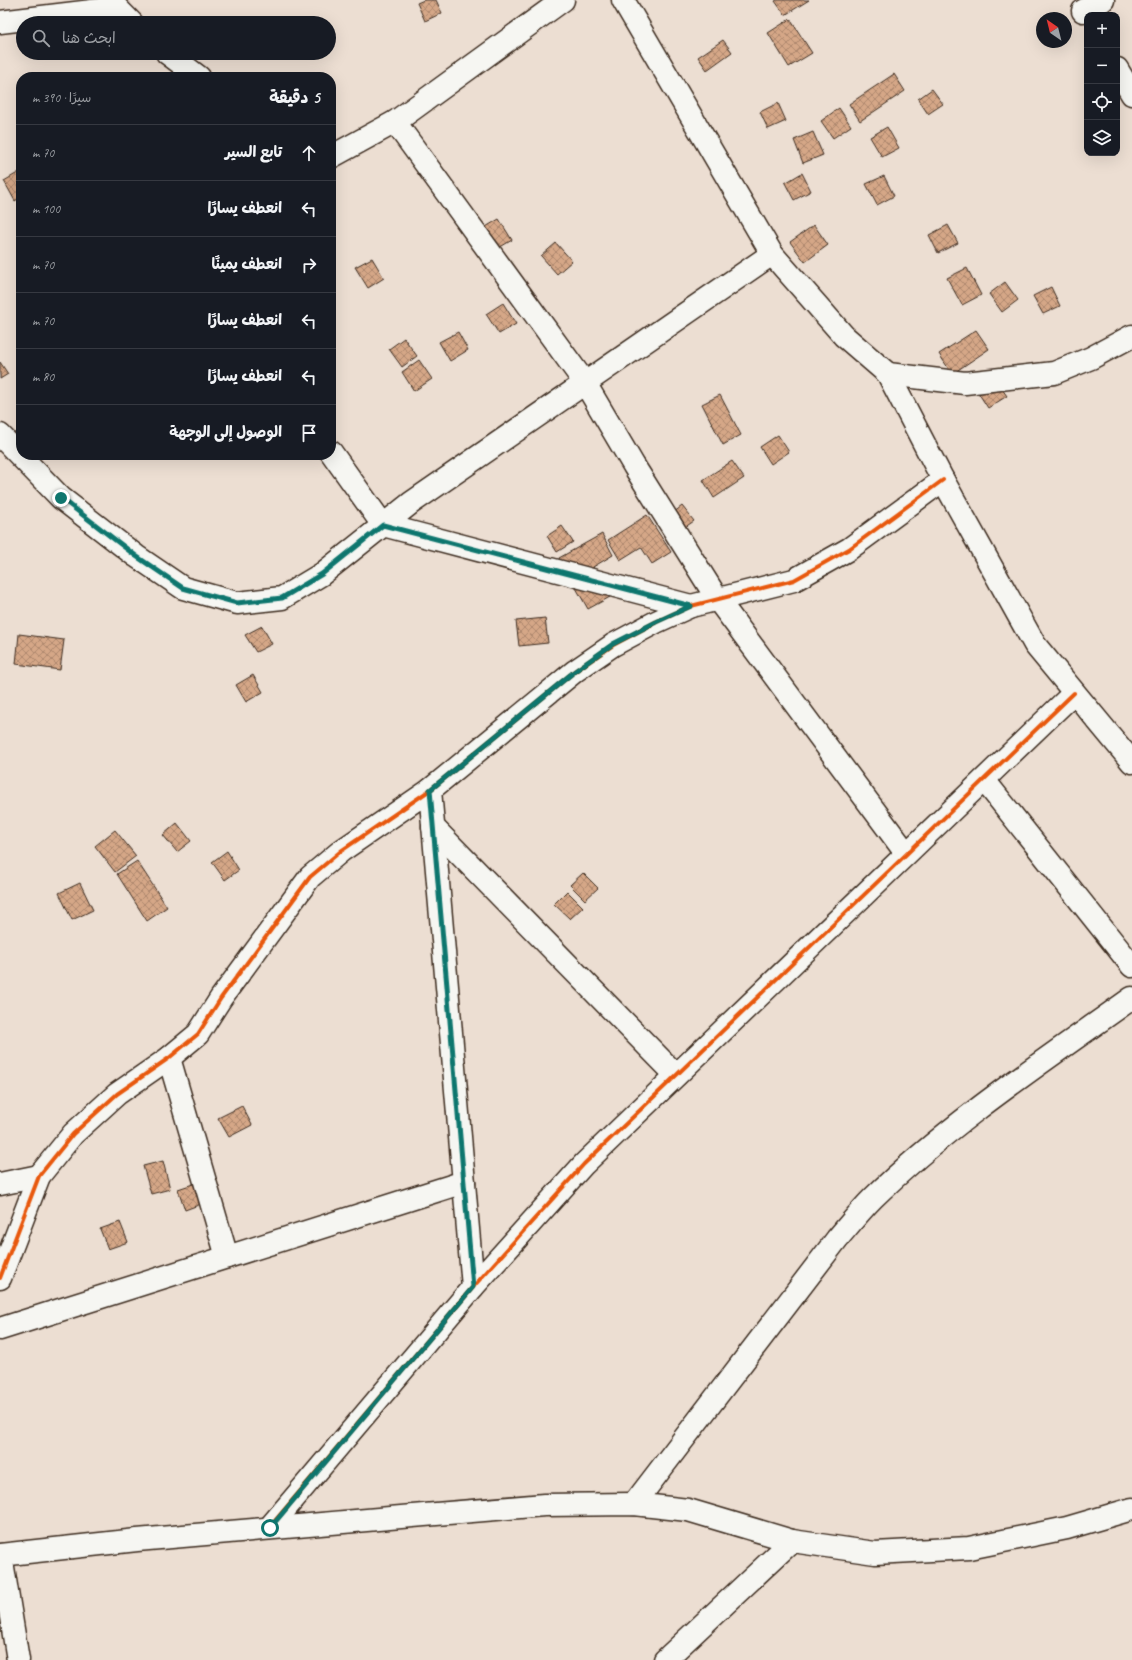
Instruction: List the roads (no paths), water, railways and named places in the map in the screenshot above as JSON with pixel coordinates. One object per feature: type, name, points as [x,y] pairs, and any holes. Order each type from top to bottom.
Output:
[{"type":"street","points":[[336,154],[395,122],[563,0]]},
{"type":"street","points":[[623,0],[772,254],[844,336],[888,374],[943,480],[1035,645],[1132,762]]},
{"type":"street","points":[[1082,10],[1103,0]]},
{"type":"street","points":[[38,16],[113,4],[125,16]]},
{"type":"street","points":[[0,22],[16,19]]},
{"type":"street","points":[[176,60],[192,72]]},
{"type":"street","points":[[1120,74],[1132,94]]},
{"type":"street","points":[[395,122],[585,383],[634,466],[718,600],[906,854]]},
{"type":"street","points":[[24,460],[61,498],[136,556],[183,588],[237,603],[282,598],[322,574],[411,504],[772,254]]},
{"type":"street","points":[[888,374],[966,383],[1054,373],[1091,358],[1132,336]]},
{"type":"street","points":[[0,435],[16,452]]},
{"type":"street","points":[[336,459],[383,525],[691,606]]},
{"type":"street","points":[[0,1278],[39,1176],[73,1134],[117,1094],[169,1058],[198,1034],[221,998],[310,878],[341,851],[430,790],[575,671],[613,644],[691,606],[794,580],[849,549],[943,480]]},
{"type":"street","points":[[270,1528],[473,1287],[584,1164],[1074,693]]},
{"type":"street","points":[[984,780],[1132,966]]},
{"type":"street","points":[[430,790],[473,1287]]},
{"type":"street","points":[[433,827],[676,1075]]},
{"type":"street","points":[[634,1504],[837,1239],[873,1199],[927,1150],[1010,1086],[1132,998]]},
{"type":"street","points":[[169,1058],[227,1257]]},
{"type":"street","points":[[0,1184],[39,1176]]},
{"type":"street","points":[[0,1329],[464,1182]]},
{"type":"street","points":[[18,1660],[1,1555],[270,1528],[544,1505],[634,1504],[688,1510],[792,1541],[875,1553],[969,1548],[1067,1528],[1132,1508]]},
{"type":"street","points":[[665,1660],[792,1541]]}]
